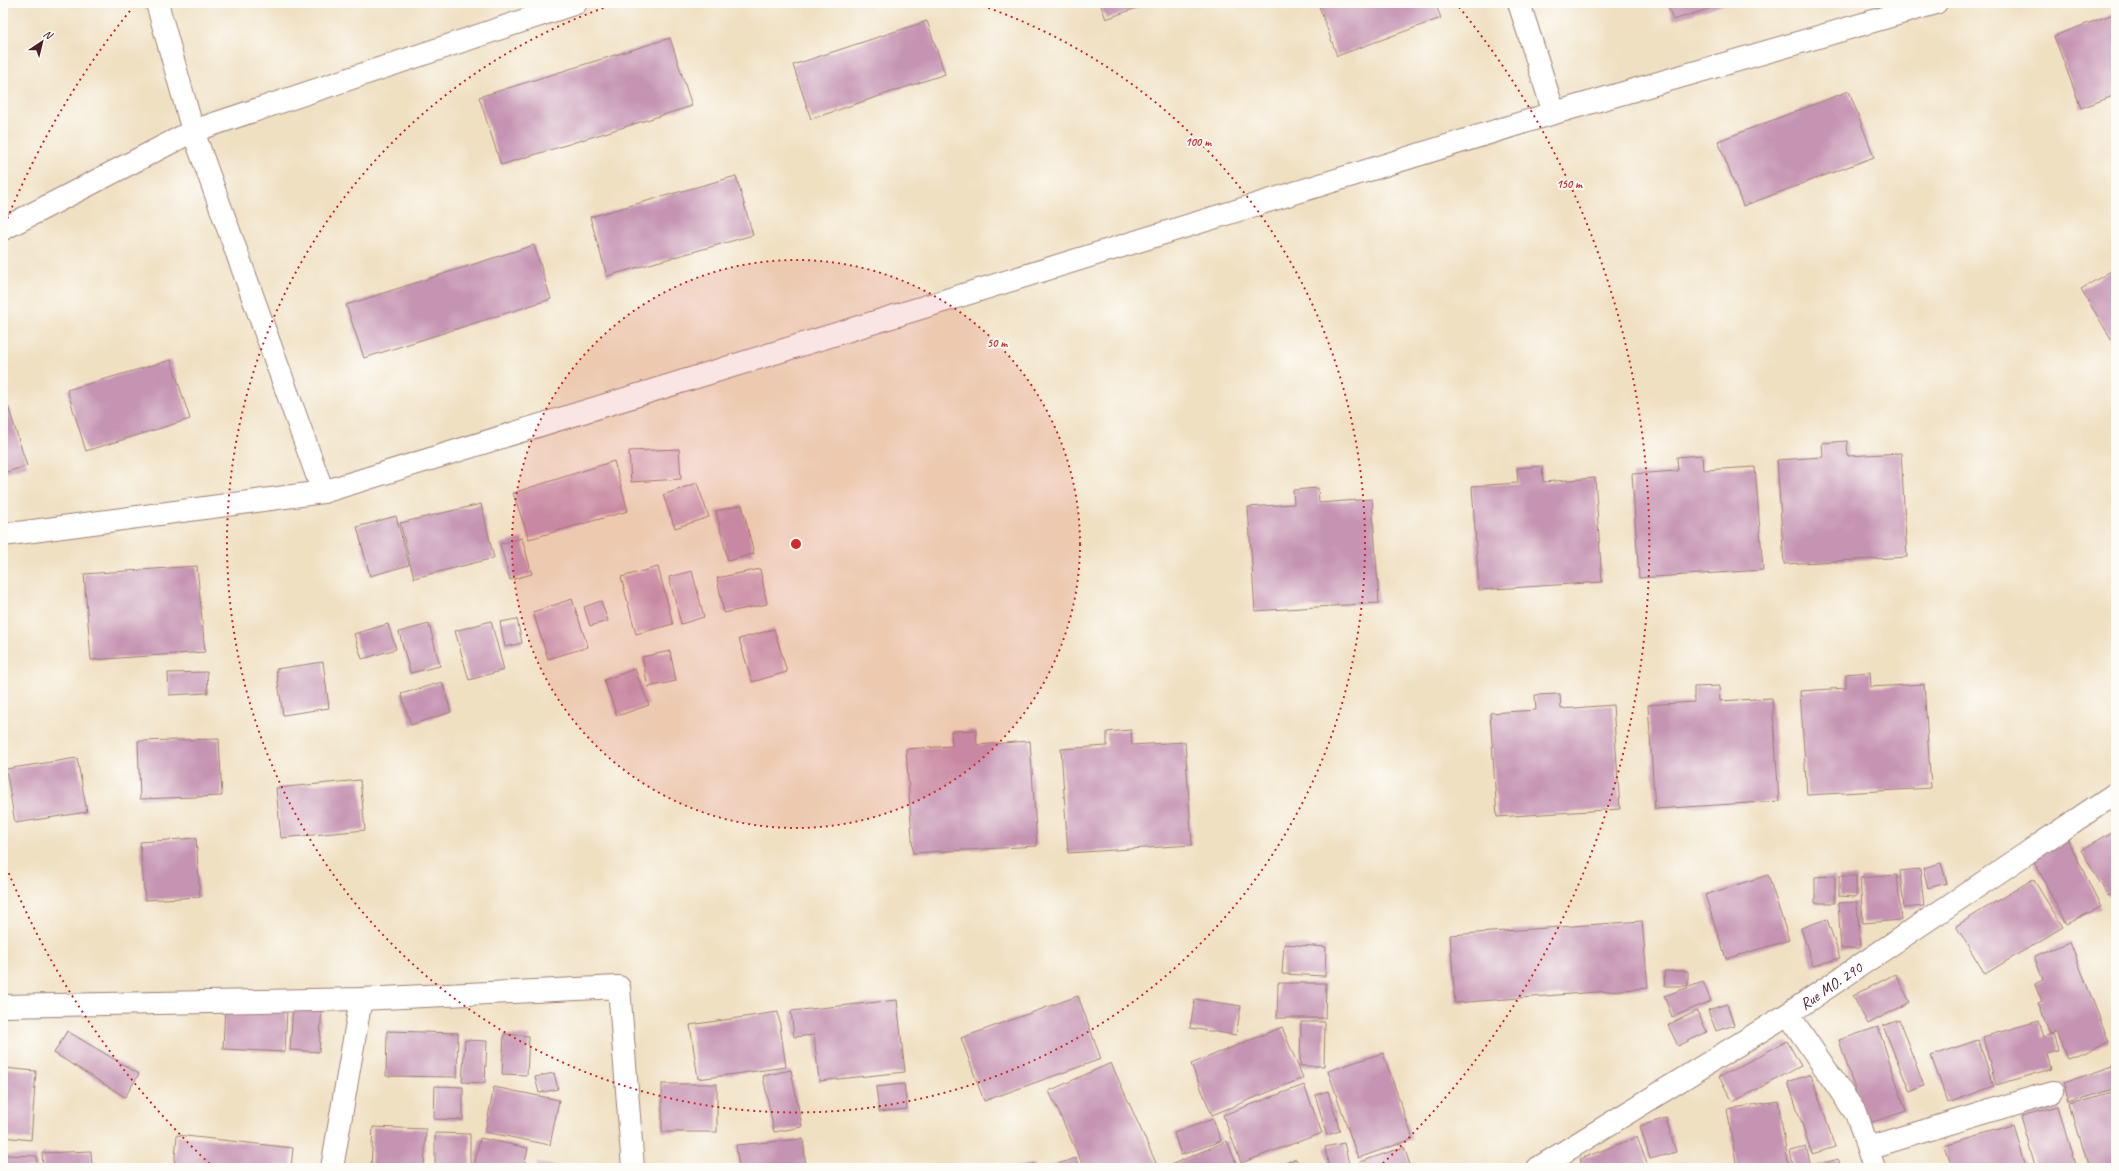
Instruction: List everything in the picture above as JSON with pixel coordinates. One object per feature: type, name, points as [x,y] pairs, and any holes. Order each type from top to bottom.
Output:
[{"type":"street","points":[[157,3],[193,131],[323,492]]},
{"type":"street","points":[[3,228],[193,131],[576,3]]},
{"type":"street","points":[[1519,3],[1554,113]]},
{"type":"street","points":[[3,535],[323,492],[1554,113],[1936,3]]},
{"type":"street","name":"Rue MO. 290","points":[[1538,1168],[1788,1014],[2116,793]]},
{"type":"street","points":[[3,1006],[361,999],[619,987],[633,1168]]},
{"type":"street","points":[[332,1168],[361,999]]},
{"type":"street","points":[[1788,1014],[1857,1115],[1871,1158],[2052,1092]]},
{"type":"building","points":[[1100,3],[1150,3],[1106,19]]},
{"type":"building","points":[[1318,3],[1435,3],[1441,18],[1337,56]]},
{"type":"building","points":[[1667,3],[1728,3],[1673,20]]},
{"type":"building","points":[[2116,13],[2116,95],[2081,108],[2054,36]]},
{"type":"building","points":[[927,21],[945,74],[811,119],[793,65]]},
{"type":"building","points":[[670,38],[692,106],[501,165],[479,97]]},
{"type":"building","points":[[1849,91],[1874,157],[1743,206],[1718,141]]},
{"type":"building","points":[[736,176],[753,235],[607,276],[590,217]]},
{"type":"building","points":[[534,245],[551,299],[364,358],[346,305]]},
{"type":"building","points":[[2116,268],[2116,347],[2081,289]]},
{"type":"building","points":[[171,360],[190,419],[86,451],[67,390]]},
{"type":"building","points":[[8,406],[27,466],[3,473],[3,407]]},
{"type":"building","points":[[1847,441],[1848,456],[1901,453],[1907,557],[1784,564],[1777,460],[1823,457],[1822,443]]},
{"type":"building","points":[[679,449],[681,479],[631,482],[629,451]]},
{"type":"building","points":[[1702,455],[1703,470],[1755,467],[1763,570],[1639,578],[1632,474],[1678,471],[1677,457]]},
{"type":"building","points":[[614,461],[628,511],[529,539],[513,493]]},
{"type":"building","points":[[1542,466],[1543,482],[1595,478],[1602,582],[1479,590],[1472,486],[1518,483],[1517,468]]},
{"type":"building","points":[[697,483],[709,517],[675,528],[663,495]]},
{"type":"building","points":[[1318,488],[1319,503],[1372,499],[1379,603],[1255,611],[1248,507],[1294,504],[1293,490]]},
{"type":"building","points":[[481,504],[494,558],[414,578],[400,523]]},
{"type":"building","points":[[742,505],[754,554],[728,561],[716,511]]},
{"type":"building","points":[[396,516],[409,565],[370,576],[357,527]]},
{"type":"building","points":[[522,538],[532,574],[510,580],[500,544]]},
{"type":"building","points":[[197,566],[205,652],[91,660],[84,574]]},
{"type":"building","points":[[658,567],[673,624],[636,634],[621,577]]},
{"type":"building","points":[[760,569],[767,604],[724,613],[717,578]]},
{"type":"building","points":[[692,571],[704,617],[681,624],[669,577]]},
{"type":"building","points":[[572,599],[588,647],[548,659],[533,612]]},
{"type":"building","points":[[601,601],[608,621],[590,626],[584,607]]},
{"type":"building","points":[[517,619],[522,643],[505,647],[500,622]]},
{"type":"building","points":[[491,621],[504,670],[469,680],[455,631]]},
{"type":"building","points":[[388,624],[396,649],[362,659],[354,634]]},
{"type":"building","points":[[429,624],[440,666],[410,673],[399,632]]},
{"type":"building","points":[[774,629],[787,672],[752,682],[739,639]]},
{"type":"building","points":[[670,651],[676,681],[648,687],[642,657]]},
{"type":"building","points":[[323,662],[329,708],[283,715],[276,669]]},
{"type":"building","points":[[635,669],[649,705],[617,716],[604,680]]},
{"type":"building","points":[[207,672],[208,693],[169,695],[168,673]]},
{"type":"building","points":[[1870,672],[1871,687],[1924,684],[1931,788],[1807,795],[1800,691],[1846,688],[1846,674]]},
{"type":"building","points":[[442,682],[451,712],[411,725],[401,694]]},
{"type":"building","points":[[1719,686],[1720,701],[1772,698],[1779,801],[1655,809],[1648,705],[1694,702],[1694,687]]},
{"type":"building","points":[[1560,694],[1561,709],[1613,705],[1620,809],[1497,817],[1490,713],[1536,710],[1535,695]]},
{"type":"building","points":[[976,730],[977,745],[1030,741],[1037,846],[913,853],[906,749],[952,746],[951,731]]},
{"type":"building","points":[[1131,730],[1132,745],[1185,742],[1192,845],[1068,853],[1061,749],[1107,746],[1107,732]]},
{"type":"building","points":[[219,739],[222,796],[140,799],[138,741]]},
{"type":"building","points":[[77,758],[87,812],[15,823],[6,769]]},
{"type":"building","points":[[360,780],[365,830],[281,838],[276,788]]},
{"type":"building","points":[[2116,830],[2116,891],[2108,896],[2081,850]]},
{"type":"building","points":[[196,838],[200,897],[145,900],[140,842]]},
{"type":"building","points":[[2068,840],[2101,907],[2066,924],[2032,857]]},
{"type":"building","points":[[1941,863],[1947,883],[1928,888],[1923,868]]},
{"type":"building","points":[[1920,869],[1924,906],[1904,908],[1900,871]]},
{"type":"building","points":[[1768,875],[1789,940],[1726,959],[1705,895]]},
{"type":"building","points":[[1897,875],[1901,920],[1863,923],[1860,878]]},
{"type":"building","points":[[1835,876],[1835,903],[1815,903],[1815,877]]},
{"type":"building","points":[[1839,876],[1856,876],[1856,897],[1839,896]]},
{"type":"building","points":[[2033,879],[2063,927],[1985,974],[1956,926]]},
{"type":"building","points":[[1857,902],[1860,948],[1841,949],[1838,903]]},
{"type":"building","points":[[1827,919],[1840,958],[1813,966],[1801,928]]},
{"type":"building","points":[[1642,921],[1648,988],[1455,1003],[1450,935]]},
{"type":"building","points":[[2070,942],[2109,1042],[2067,1058],[2056,1032],[2050,1034],[2038,1003],[2042,1001],[2035,984],[2043,980],[2034,956]]},
{"type":"building","points":[[1284,944],[1326,947],[1325,976],[1282,974]]},
{"type":"building","points":[[1664,971],[1688,971],[1688,986],[1665,986]]},
{"type":"building","points":[[1895,974],[1910,1002],[1868,1024],[1853,996]]},
{"type":"building","points":[[1703,982],[1711,1001],[1672,1017],[1664,996]]},
{"type":"building","points":[[1278,983],[1326,983],[1325,1018],[1277,1018]]},
{"type":"building","points":[[1078,996],[1101,1059],[984,1101],[961,1038]]},
{"type":"building","points":[[1195,999],[1241,1006],[1236,1035],[1190,1028]]},
{"type":"building","points":[[897,1000],[905,1072],[819,1081],[814,1035],[794,1037],[791,1011]]},
{"type":"building","points":[[293,1004],[322,1006],[319,1052],[290,1050]]},
{"type":"building","points":[[1727,1004],[1734,1025],[1716,1031],[1708,1010]]},
{"type":"building","points":[[225,1005],[287,1008],[285,1052],[223,1049]]},
{"type":"building","points":[[1697,1011],[1707,1032],[1678,1046],[1668,1025]]},
{"type":"building","points":[[778,1012],[786,1067],[698,1079],[690,1025]]},
{"type":"building","points":[[1899,1020],[1924,1086],[1910,1092],[1883,1026]]},
{"type":"building","points":[[2038,1021],[2043,1037],[2053,1034],[2058,1051],[2048,1054],[2052,1069],[1996,1085],[1983,1037]]},
{"type":"building","points":[[1301,1022],[1325,1022],[1324,1066],[1300,1066]]},
{"type":"building","points":[[1282,1027],[1303,1078],[1212,1115],[1191,1064]]},
{"type":"building","points":[[1878,1027],[1906,1111],[1866,1124],[1839,1040]]},
{"type":"building","points":[[67,1031],[139,1074],[125,1097],[54,1053]]},
{"type":"building","points":[[387,1031],[458,1033],[457,1077],[386,1076]]},
{"type":"building","points":[[504,1034],[529,1036],[527,1075],[502,1074]]},
{"type":"building","points":[[465,1040],[487,1041],[485,1083],[462,1082]]},
{"type":"building","points":[[1978,1040],[1994,1086],[1948,1103],[1931,1056]]},
{"type":"building","points":[[1787,1041],[1801,1066],[1733,1102],[1719,1077]]},
{"type":"building","points":[[1383,1053],[1413,1139],[1358,1158],[1328,1071]]},
{"type":"building","points":[[1111,1063],[1156,1163],[1144,1168],[1084,1168],[1049,1091]]},
{"type":"building","points":[[2113,1066],[2116,1074],[2116,1087],[2069,1102],[2063,1083]]},
{"type":"building","points":[[3,1068],[36,1071],[31,1140],[3,1137]]},
{"type":"building","points":[[791,1070],[802,1127],[774,1132],[763,1076]]},
{"type":"building","points":[[554,1073],[558,1089],[539,1093],[535,1077]]},
{"type":"building","points":[[1811,1074],[1835,1147],[1812,1154],[1788,1082]]},
{"type":"building","points":[[662,1084],[717,1084],[717,1132],[662,1132]]},
{"type":"building","points":[[904,1084],[907,1109],[879,1112],[876,1087]]},
{"type":"building","points":[[1304,1085],[1322,1133],[1241,1163],[1223,1115]]},
{"type":"building","points":[[435,1086],[463,1087],[463,1120],[434,1119]]},
{"type":"building","points":[[494,1087],[559,1100],[550,1145],[485,1132]]},
{"type":"building","points":[[1328,1091],[1340,1131],[1327,1135],[1315,1095]]},
{"type":"building","points":[[2116,1091],[2116,1168],[2089,1168],[2070,1104]]},
{"type":"building","points":[[1778,1101],[1789,1168],[1737,1168],[1727,1109]]},
{"type":"building","points":[[2059,1106],[2077,1168],[2036,1168],[2021,1116]]},
{"type":"building","points":[[1666,1118],[1676,1152],[1650,1159],[1640,1126]]},
{"type":"building","points":[[1213,1119],[1221,1141],[1181,1155],[1174,1133]]},
{"type":"building","points":[[2013,1125],[2026,1168],[1951,1168],[1944,1145]]},
{"type":"building","points":[[373,1127],[426,1129],[424,1168],[371,1168]]},
{"type":"building","points":[[435,1133],[470,1134],[470,1168],[435,1168]]},
{"type":"building","points":[[177,1135],[293,1148],[291,1168],[174,1168]]},
{"type":"building","points":[[1637,1137],[1649,1168],[1583,1168],[1580,1159]]},
{"type":"building","points":[[480,1138],[528,1148],[524,1168],[474,1168]]},
{"type":"building","points":[[803,1139],[806,1168],[739,1168],[736,1145]]},
{"type":"building","points":[[1227,1141],[1238,1168],[1166,1167]]},
{"type":"building","points":[[1344,1143],[1350,1168],[1329,1168],[1325,1147]]},
{"type":"building","points":[[1404,1147],[1411,1168],[1362,1168],[1360,1162]]},
{"type":"building","points":[[1806,1147],[1811,1167],[1794,1168],[1790,1151]]},
{"type":"building","points":[[91,1151],[92,1168],[43,1168],[42,1153]]},
{"type":"building","points":[[3,1155],[37,1156],[37,1168],[3,1168]]},
{"type":"building","points":[[1076,1158],[1079,1168],[1045,1168]]},
{"type":"building","points":[[1296,1159],[1300,1168],[1273,1168]]},
{"type":"building","points":[[1838,1159],[1842,1168],[1812,1168]]},
{"type":"building","points":[[537,1163],[559,1166],[559,1168],[536,1168]]},
{"type":"building","points":[[1034,1164],[1034,1168],[1017,1168],[1017,1167]]}]
